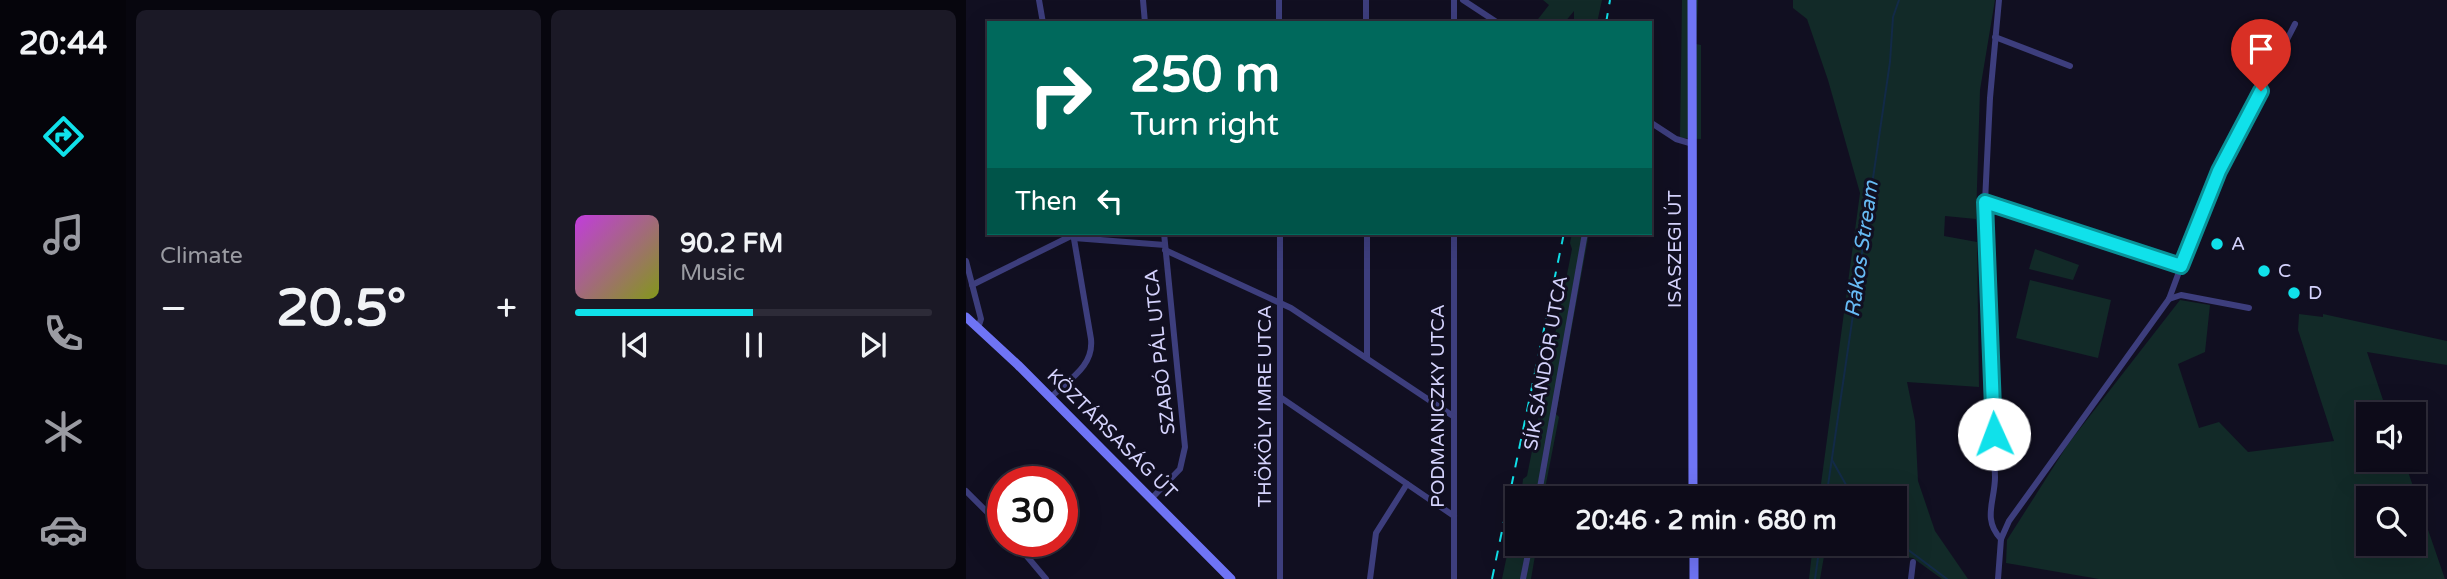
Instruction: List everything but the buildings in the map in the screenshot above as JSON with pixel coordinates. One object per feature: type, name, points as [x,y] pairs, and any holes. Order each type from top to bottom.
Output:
[{"type":"main road","name":"ISASZEGI ÚT","points":[[1692,0],[1693,486]]},
{"type":"main road","name":"KÖZTÁRSASÁG ÚT","points":[[966,317],[1231,579]]},
{"type":"main road","points":[[1694,556],[1694,579]]},
{"type":"street","points":[[1039,0],[1043,21]]},
{"type":"street","points":[[1143,0],[1145,21]]},
{"type":"street","points":[[1279,0],[1279,21]]},
{"type":"street","points":[[1366,0],[1366,21]]},
{"type":"street","points":[[1454,0],[1454,21]]},
{"type":"street","points":[[1463,0],[1495,21]]},
{"type":"street","points":[[1999,0],[1994,37],[1985,202],[1995,477],[1990,516],[1993,528],[2001,539]]},
{"type":"street","points":[[1997,579],[2001,539],[2015,513],[2169,299],[2219,171],[2295,24]]},
{"type":"street","points":[[1994,37],[2070,66]]},
{"type":"street","points":[[1652,123],[1676,139],[1693,145]]},
{"type":"street","points":[[1985,202],[2181,266]]},
{"type":"street","points":[[1050,398],[1084,366],[1092,353],[1074,235]]},
{"type":"street","points":[[972,285],[1074,235],[1165,247],[1291,308],[1454,415]]},
{"type":"street","name":"SZABÓ PÁL UTCA","points":[[1152,498],[1180,469],[1185,447],[1164,235]]},
{"type":"street","name":"THÖKÖLY IMRE UTCA","points":[[1280,235],[1280,579]]},
{"type":"street","points":[[1367,235],[1367,358]]},
{"type":"street","name":"PODMANICZKY UTCA","points":[[1454,235],[1454,579]]},
{"type":"street","name":"SÍK SÁNDOR UTCA","points":[[1540,486],[1585,235]]},
{"type":"street","points":[[966,261],[981,319],[978,328]]},
{"type":"street","points":[[2169,299],[2181,295],[2249,308]]},
{"type":"street","points":[[1280,397],[1454,516]]},
{"type":"street","points":[[1370,579],[1376,533],[1407,484]]},
{"type":"street","points":[[966,491],[987,512]]},
{"type":"street","points":[[1523,579],[1528,556]]},
{"type":"street","points":[[1027,557],[1046,579]]},
{"type":"street","points":[[1911,579],[1913,562]]},
{"type":"green space","points":[[1543,0],[1602,0],[1597,21],[1574,21],[1574,11],[1566,21],[1537,21],[1549,5]]},
{"type":"green space","points":[[1682,0],[1698,0],[1696,44],[1701,45],[1701,139],[1680,138]]},
{"type":"green space","points":[[1793,0],[1995,0],[1980,90],[1976,219],[1945,216],[1944,236],[1977,242],[1979,387],[1907,382],[1915,421],[1918,481],[1935,531],[1968,579],[1942,579],[1913,558],[1900,556],[1907,556],[1907,486],[1821,486],[1860,193],[1828,80],[1807,19],[1793,8]]},
{"type":"green space","points":[[1572,235],[1589,235],[1546,486],[1522,486],[1523,479],[1527,476],[1572,249]]},
{"type":"green space","points":[[2035,249],[2079,265],[2073,280],[2029,269]]},
{"type":"green space","points":[[2030,280],[2111,300],[2098,358],[2016,338]]},
{"type":"green space","points":[[2180,300],[2210,305],[2205,352],[2178,364],[2199,428],[2219,422],[2248,452],[2334,441],[2298,330],[2299,314],[2323,317],[2323,314],[2447,341],[2447,365],[2367,352],[2384,402],[2356,402],[2356,472],[2408,472],[2413,486],[2356,486],[2356,556],[2426,556],[2426,524],[2445,579],[2099,579],[2006,563],[2007,540],[2068,444]]},
{"type":"green space","points":[[1507,556],[1535,556],[1531,579],[1502,579]]},
{"type":"green space","points":[[1812,556],[1824,556],[1820,579],[1809,579]]},
{"type":"waterway","name":"Rákos Stream","points":[[1828,486],[1890,62],[1893,17],[1899,0]]},
{"type":"waterway","points":[[1832,460],[1847,486]]},
{"type":"waterway","points":[[1907,549],[1947,579]]},
{"type":"waterway","name":"Rákos Stream","points":[[1815,579],[1818,556]]},
{"type":"railway","points":[[1606,21],[1610,0]]},
{"type":"railway","points":[[1492,579],[1564,235]]},
{"type":"place","name":"A","points":[[2217,244]]},
{"type":"place","name":"C","points":[[2264,271]]},
{"type":"place","name":"D","points":[[2294,293]]},
{"type":"route","points":[[1994,434],[1985,202],[2181,266],[2219,171],[2261,91]]}]
